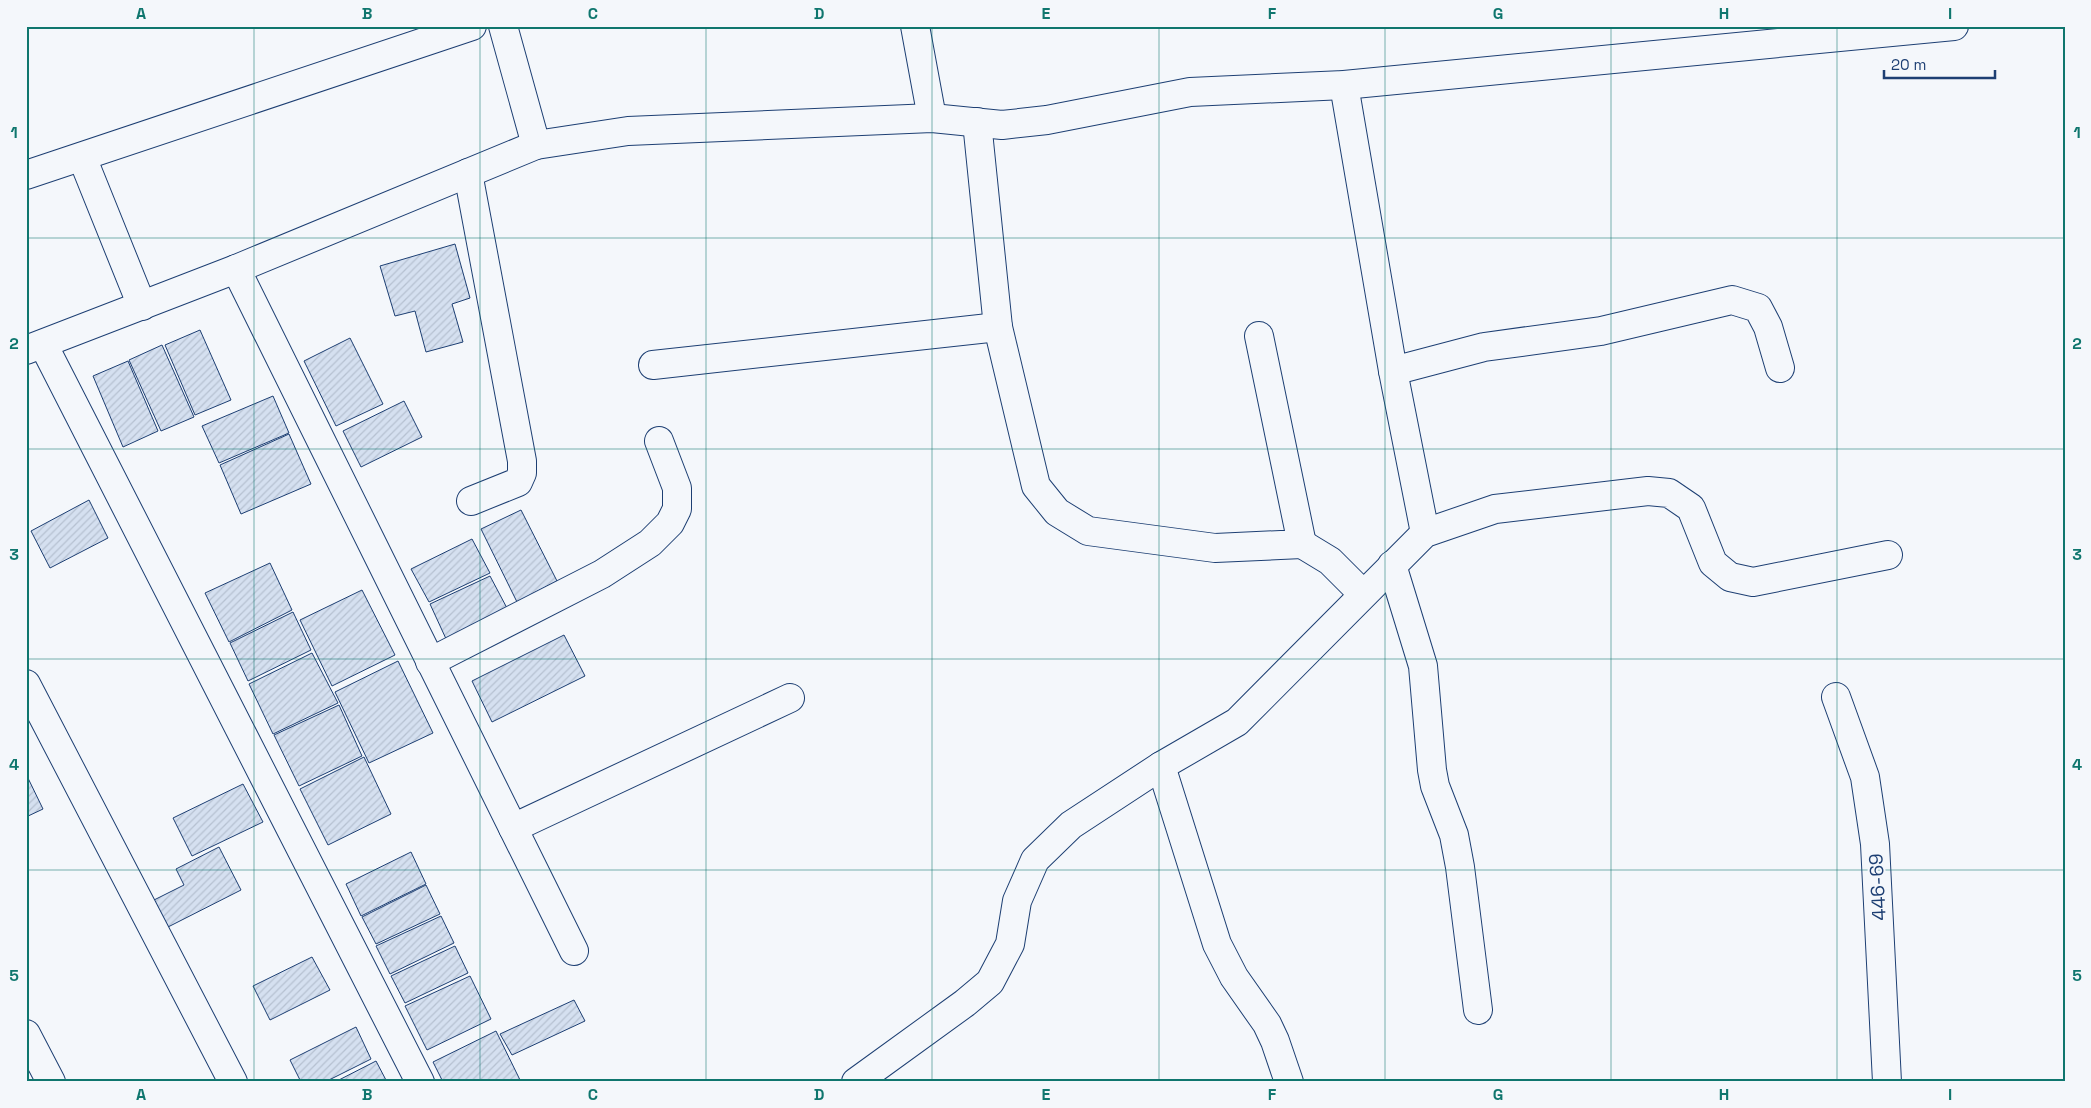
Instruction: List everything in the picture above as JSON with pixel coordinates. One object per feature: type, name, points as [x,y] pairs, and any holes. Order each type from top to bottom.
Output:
[{"type":"street","points":[[26,175],[472,26]]},
{"type":"street","points":[[503,26],[536,146]]},
{"type":"street","points":[[915,26],[932,118]]},
{"type":"street","points":[[420,1082],[35,347],[236,269],[536,146],[628,131],[932,118],[1002,125],[1047,120],[1190,92],[1344,85],[1954,26]]},
{"type":"street","points":[[1344,85],[1393,371],[1425,533]]},
{"type":"street","points":[[977,122],[998,326],[1036,486],[1057,512],[1088,531],[1205,547],[1302,544],[1330,561],[1364,594]]},
{"type":"street","points":[[82,156],[142,306]]},
{"type":"street","points":[[468,173],[522,462],[522,473],[518,482],[471,501]]},
{"type":"street","points":[[236,269],[574,950]]},
{"type":"street","points":[[1393,371],[1484,347],[1601,331],[1732,300],[1758,308],[1768,326],[1780,368]]},
{"type":"street","points":[[653,365],[998,326]]},
{"type":"street","points":[[1259,336],[1302,544]]},
{"type":"street","points":[[430,662],[602,574],[650,543],[670,524],[676,509],[676,488],[659,441]]},
{"type":"street","points":[[856,1082],[965,1003],[990,982],[1010,944],[1017,902],[1036,860],[1071,825],[1161,766],[1237,722],[1425,533],[1495,509],[1648,491],[1669,493],[1691,508],[1713,563],[1730,577],[1753,582],[1888,555]]},
{"type":"street","points":[[1392,565],[1423,666],[1434,786],[1454,834],[1478,1010]]},
{"type":"street","points":[[26,684],[233,1082]]},
{"type":"street","name":"446-69","points":[[1836,697],[1865,777],[1875,844],[1887,1082]]},
{"type":"street","points":[[513,828],[790,698]]},
{"type":"street","points":[[1161,766],[1217,944],[1234,977],[1267,1024],[1275,1041],[1288,1082]]},
{"type":"street","points":[[26,1034],[51,1082]]},
{"type":"building","points":[[455,244],[470,298],[452,304],[463,342],[426,352],[415,311],[395,316],[380,266]]},
{"type":"building","points":[[200,330],[231,400],[195,415],[165,345]]},
{"type":"building","points":[[350,338],[383,404],[336,426],[304,361]]},
{"type":"building","points":[[162,345],[194,417],[161,431],[129,360]]},
{"type":"building","points":[[128,361],[158,431],[123,447],[93,376]]},
{"type":"building","points":[[273,396],[289,433],[219,463],[202,426]]},
{"type":"building","points":[[404,401],[422,437],[361,467],[343,431]]},
{"type":"building","points":[[289,434],[311,484],[241,514],[220,465]]},
{"type":"building","points":[[89,500],[108,538],[50,568],[31,531]]},
{"type":"building","points":[[521,510],[557,581],[517,602],[481,529]]},
{"type":"building","points":[[472,539],[490,573],[429,602],[411,569]]},
{"type":"building","points":[[270,563],[292,610],[229,642],[205,593]]},
{"type":"building","points":[[490,576],[508,610],[447,641],[430,604]]},
{"type":"building","points":[[362,590],[395,655],[332,686],[300,620]]},
{"type":"building","points":[[293,612],[311,650],[248,681],[230,643]]},
{"type":"building","points":[[564,635],[585,676],[492,722],[472,681]]},
{"type":"building","points":[[312,653],[338,703],[273,734],[249,684]]},
{"type":"building","points":[[398,661],[433,733],[369,763],[335,692]]},
{"type":"building","points":[[339,705],[362,756],[299,786],[274,735]]},
{"type":"building","points":[[364,757],[391,814],[328,845],[300,789]]},
{"type":"building","points":[[26,774],[43,809],[26,817]]},
{"type":"building","points":[[243,784],[263,822],[192,856],[173,818]]},
{"type":"building","points":[[219,847],[241,890],[168,927],[154,900],[184,885],[176,869]]},
{"type":"building","points":[[411,852],[426,884],[361,916],[346,884]]},
{"type":"building","points":[[426,885],[440,914],[376,944],[362,917]]},
{"type":"building","points":[[441,916],[454,943],[390,974],[376,946]]},
{"type":"building","points":[[455,946],[468,973],[405,1003],[391,976]]},
{"type":"building","points":[[312,957],[330,990],[270,1020],[253,986]]},
{"type":"building","points":[[470,976],[491,1019],[427,1050],[405,1006]]},
{"type":"building","points":[[574,1000],[585,1021],[512,1055],[500,1034]]},
{"type":"building","points":[[356,1027],[371,1059],[325,1082],[301,1082],[290,1060]]},
{"type":"building","points":[[496,1031],[521,1082],[443,1082],[433,1062]]},
{"type":"building","points":[[376,1061],[387,1082],[335,1082]]}]
